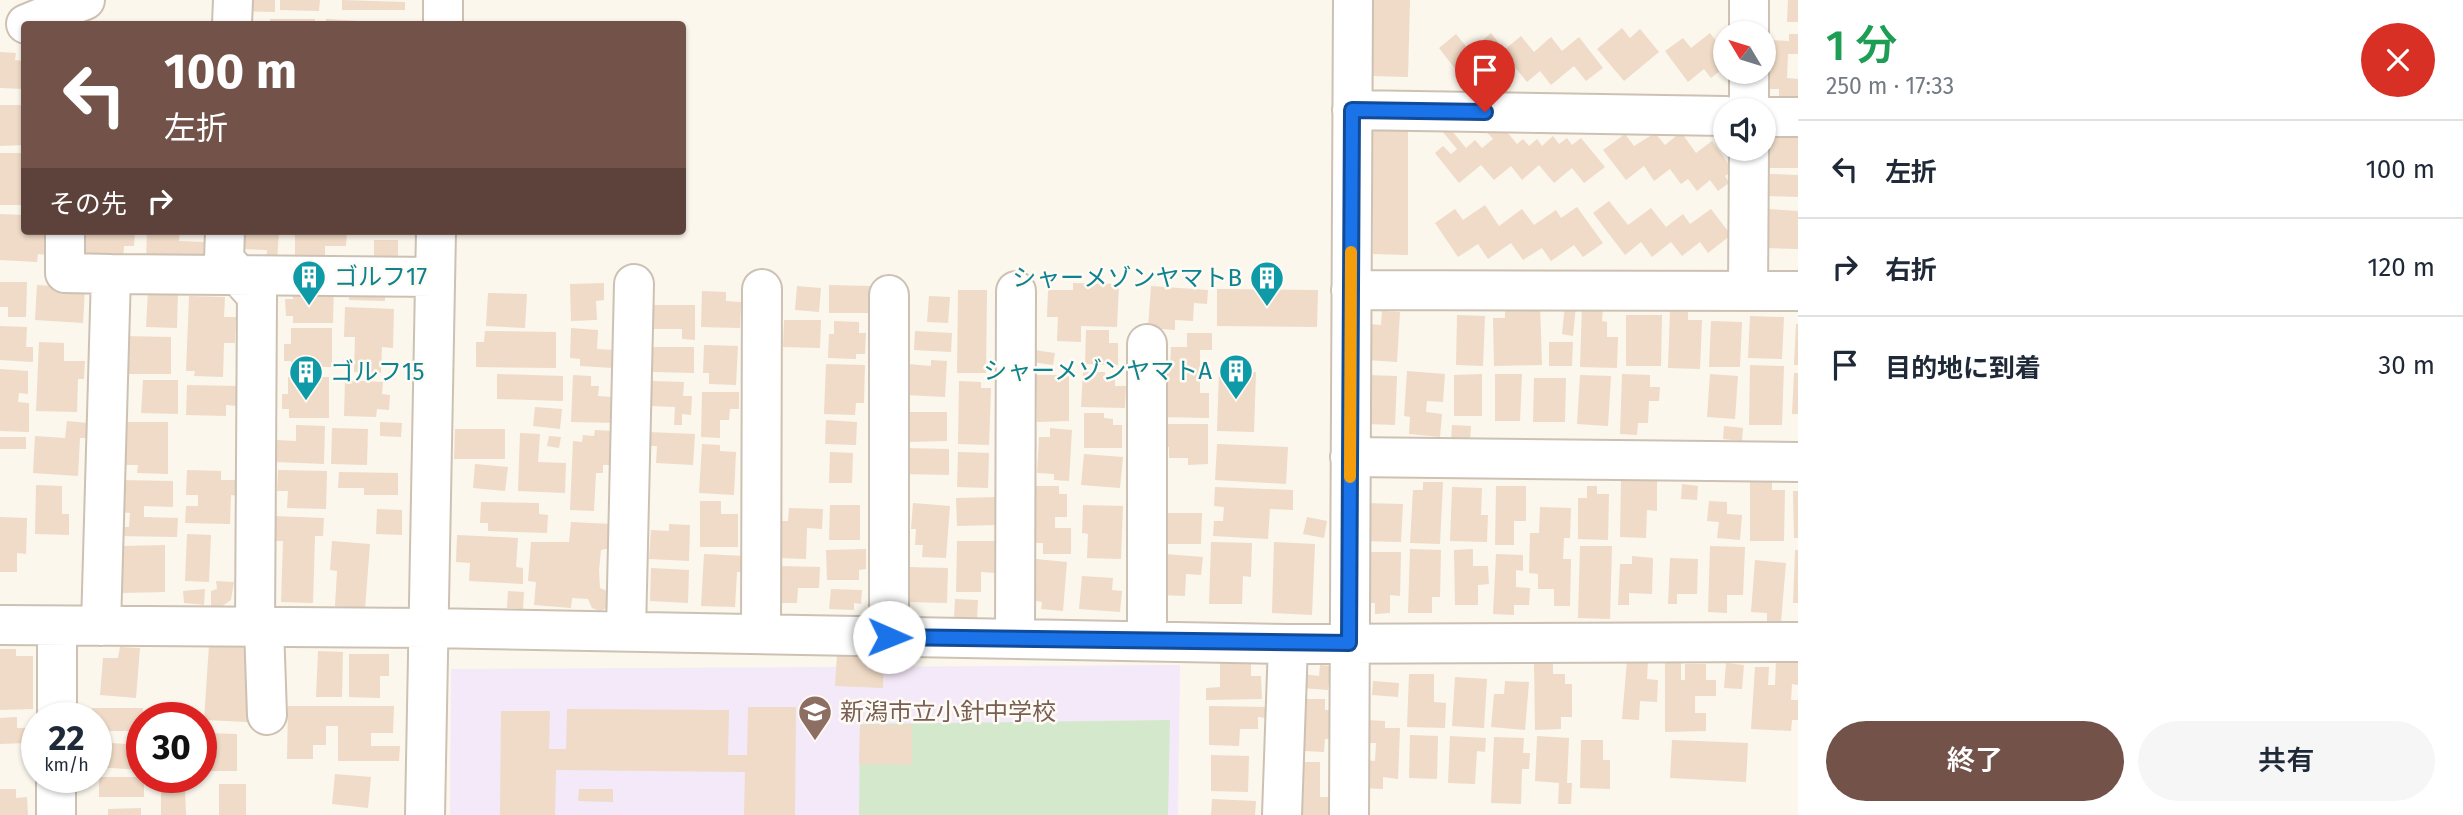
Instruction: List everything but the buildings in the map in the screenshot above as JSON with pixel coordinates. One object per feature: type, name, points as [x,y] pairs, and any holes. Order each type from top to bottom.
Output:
[{"type":"street","points":[[232,21],[233,0]]},
{"type":"street","points":[[443,0],[443,21]]},
{"type":"street","points":[[1349,815],[1353,0]]},
{"type":"street","points":[[1749,0],[1749,21]]},
{"type":"street","points":[[0,34],[21,26]]},
{"type":"street","points":[[1352,110],[1713,116]]},
{"type":"street","points":[[1776,117],[1798,117]]},
{"type":"street","points":[[1748,291],[1749,161]]},
{"type":"street","points":[[65,235],[65,273],[434,276]]},
{"type":"street","points":[[225,235],[224,259],[257,296],[260,627],[267,715]]},
{"type":"street","points":[[425,815],[436,235]]},
{"type":"street","points":[[101,626],[111,274]]},
{"type":"street","points":[[626,631],[634,284]]},
{"type":"street","points":[[761,634],[762,289]]},
{"type":"street","points":[[1351,290],[1798,291]]},
{"type":"street","points":[[1015,639],[1016,291]]},
{"type":"street","points":[[889,295],[889,637]]},
{"type":"street","points":[[1147,344],[1147,641]]},
{"type":"street","points":[[1350,457],[1798,462]]},
{"type":"street","points":[[0,625],[428,628],[1288,644],[1798,642]]},
{"type":"street","points":[[57,625],[57,702]]},
{"type":"street","points":[[1282,815],[1288,644]]},
{"type":"street","points":[[56,793],[56,815]]},
{"type":"shaded area","name":"新潟市立小針中学校","points":[[1180,665],[1178,815],[450,815],[451,669]]},
{"type":"green space","points":[[1170,720],[1168,815],[859,815],[860,724]]},
{"type":"slow traffic","points":[[1350,477],[1351,252]]},
{"type":"place","name":"ゴルフ17","points":[[309,307]]},
{"type":"place","name":"シャーメゾンヤマトB","points":[[1267,308]]},
{"type":"place","name":"シャーメゾンヤマトA","points":[[1236,401]]},
{"type":"place","name":"ゴルフ15","points":[[306,402]]},
{"type":"place","name":"新潟市立小針中学校","points":[[815,742]]},
{"type":"route","points":[[889,637],[1349,643],[1352,110],[1485,112]]}]
